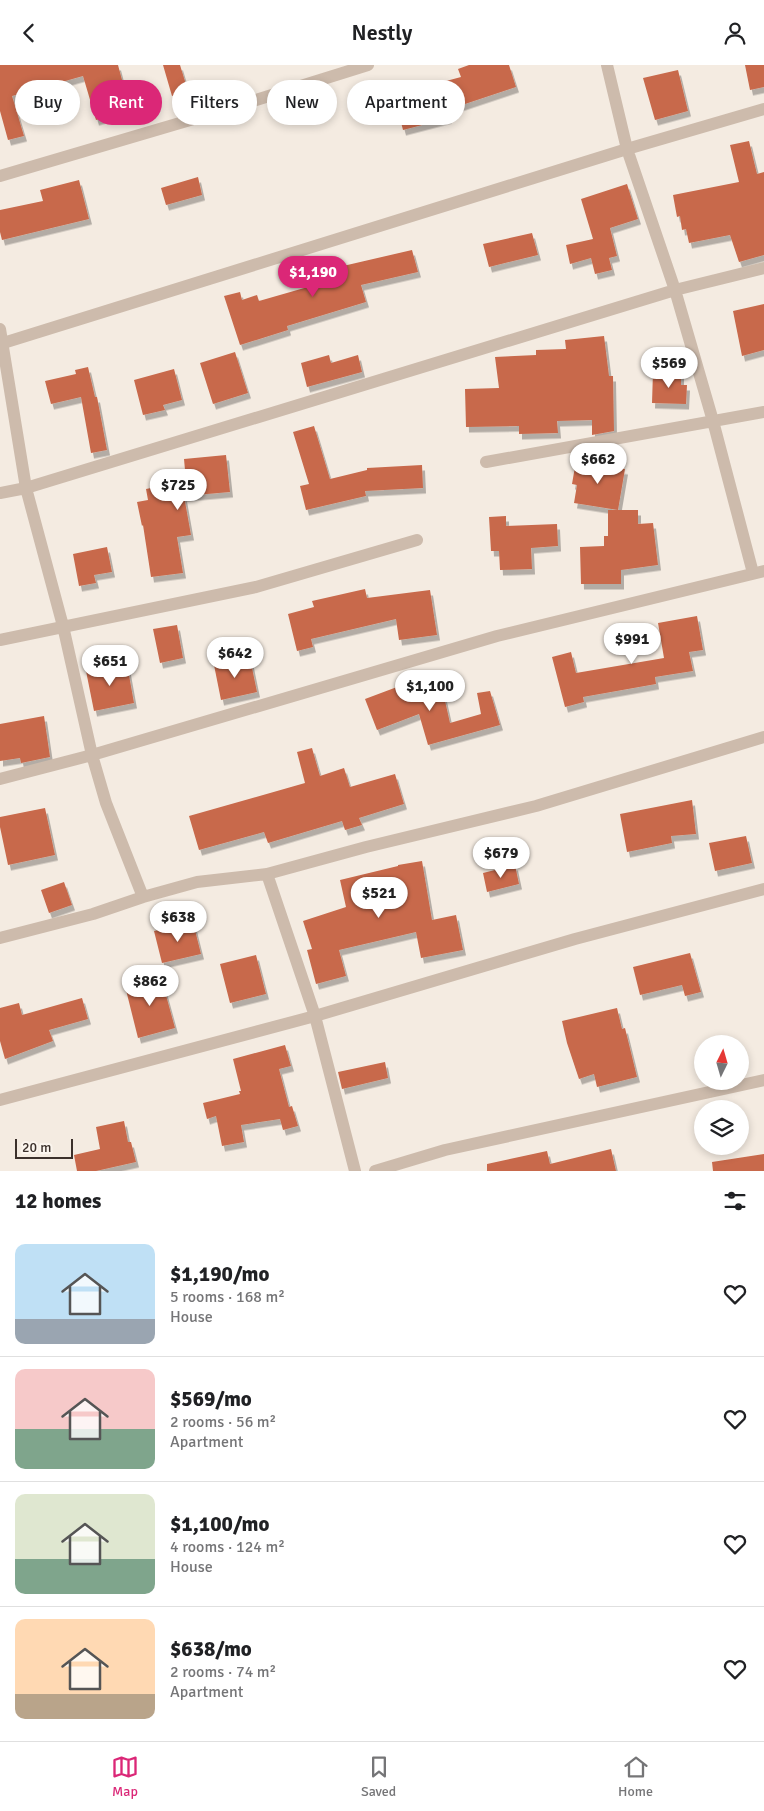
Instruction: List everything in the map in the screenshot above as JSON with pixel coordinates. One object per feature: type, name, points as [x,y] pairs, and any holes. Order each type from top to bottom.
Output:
[{"type":"street","points":[[0,176],[368,65]]},
{"type":"street","points":[[0,779],[92,755],[497,636],[761,574],[713,421],[675,290],[626,149],[607,65]]},
{"type":"street","points":[[1,343],[626,149],[764,109]]},
{"type":"street","points":[[0,493],[26,488],[675,290],[764,268]]},
{"type":"street","points":[[0,329],[26,488],[63,626],[92,755],[106,803],[143,897]]},
{"type":"street","points":[[486,462],[764,412]]},
{"type":"street","points":[[0,640],[256,587],[417,540]]},
{"type":"street","points":[[0,938],[93,914],[143,897],[197,882],[267,874],[366,847],[536,806],[764,737]]},
{"type":"street","points":[[267,874],[315,1016],[355,1171]]},
{"type":"street","points":[[0,1101],[315,1016],[575,939],[764,889]]},
{"type":"street","points":[[376,1171],[445,1150],[764,1080]]},
{"type":"building","points":[[0,65],[118,65],[122,80],[90,80],[90,100],[83,76],[69,80],[15,80],[15,95],[12,96],[15,106],[15,125],[21,125],[24,136],[8,140],[0,111]]},
{"type":"building","points":[[163,65],[180,65],[185,80],[172,80],[172,96]]},
{"type":"building","points":[[469,65],[509,65],[516,87],[465,104],[465,80],[450,80],[461,77],[458,69]]},
{"type":"building","points":[[745,65],[764,65],[764,87],[750,90]]},
{"type":"building","points":[[678,70],[688,111],[655,120],[643,78]]},
{"type":"building","points":[[402,125],[422,125],[403,130]]},
{"type":"building","points":[[749,141],[757,174],[764,172],[764,255],[739,262],[730,235],[689,243],[686,229],[682,230],[680,216],[677,217],[673,195],[739,182],[730,145]]},
{"type":"building","points":[[198,177],[202,195],[166,205],[161,188]]},
{"type":"building","points":[[79,180],[89,219],[2,240],[0,210],[43,201],[40,190]]},
{"type":"building","points":[[627,184],[638,219],[610,228],[617,256],[609,258],[612,270],[595,274],[591,258],[570,264],[566,245],[593,239],[581,199]]},
{"type":"building","points":[[532,233],[538,255],[489,267],[483,244]]},
{"type":"building","points":[[412,250],[418,272],[361,285],[366,302],[287,326],[288,330],[240,345],[224,296],[240,292],[242,300],[257,295],[259,301],[346,276],[343,266]]},
{"type":"building","points":[[764,304],[764,350],[742,356],[733,311]]},
{"type":"building","points":[[604,336],[609,376],[613,376],[614,431],[592,435],[592,420],[557,421],[558,433],[519,434],[519,426],[466,427],[465,389],[499,388],[495,357],[536,355],[536,350],[566,349],[565,340]]},
{"type":"building","points":[[235,352],[248,393],[213,404],[200,363]]},
{"type":"building","points":[[329,355],[331,363],[358,355],[362,372],[307,387],[301,363]]},
{"type":"building","points":[[88,367],[95,397],[97,397],[107,450],[91,453],[81,397],[51,404],[45,381],[76,374],[75,370]]},
{"type":"building","points":[[174,369],[182,400],[163,405],[165,410],[143,415],[134,380]]},
{"type":"building","points":[[653,372],[681,373],[681,385],[687,385],[686,404],[652,403]]},
{"type":"building","points":[[314,426],[330,479],[367,470],[367,468],[422,465],[423,488],[365,491],[366,496],[306,510],[300,486],[309,484],[293,432]]},
{"type":"building","points":[[226,455],[230,492],[184,496],[191,535],[177,537],[183,573],[151,577],[143,525],[137,502],[148,500],[146,489],[186,481],[184,459]]},
{"type":"building","points":[[576,461],[625,469],[618,510],[574,503],[577,485],[572,484]]},
{"type":"building","points":[[608,510],[638,510],[638,524],[653,523],[658,565],[621,570],[621,584],[581,584],[580,547],[604,546],[604,536],[608,536]]},
{"type":"building","points":[[506,516],[506,526],[557,524],[558,546],[531,548],[532,569],[500,570],[499,551],[491,551],[489,517]]},
{"type":"building","points":[[107,547],[112,572],[94,575],[96,583],[79,586],[73,554]]},
{"type":"building","points":[[365,589],[367,598],[430,590],[437,635],[399,640],[396,619],[311,639],[313,647],[297,651],[288,614],[314,607],[312,601]]},
{"type":"building","points":[[697,616],[703,650],[689,652],[693,671],[655,677],[656,684],[583,697],[584,702],[565,707],[552,657],[571,652],[576,673],[664,658],[658,623]]},
{"type":"building","points":[[177,625],[183,658],[160,663],[153,629]]},
{"type":"building","points":[[250,658],[257,692],[221,700],[214,665]]},
{"type":"building","points":[[127,664],[134,703],[94,711],[86,671]]},
{"type":"building","points":[[441,683],[450,723],[481,714],[477,693],[490,691],[500,725],[428,745],[419,714],[377,730],[365,699],[397,687],[399,692]]},
{"type":"building","points":[[44,716],[50,757],[21,763],[20,758],[0,761],[0,724]]},
{"type":"building","points":[[312,748],[320,776],[344,768],[350,787],[395,774],[404,804],[359,818],[362,825],[345,830],[342,821],[268,843],[264,832],[199,850],[189,816],[305,783],[297,752]]},
{"type":"building","points":[[692,800],[696,834],[671,836],[672,843],[627,852],[620,814]]},
{"type":"building","points":[[45,808],[55,855],[8,865],[0,827],[0,817]]},
{"type":"building","points":[[746,836],[752,863],[715,871],[709,843]]},
{"type":"building","points":[[422,861],[432,920],[456,915],[463,950],[421,958],[416,932],[339,950],[346,976],[316,984],[307,950],[312,949],[303,921],[346,907],[340,880],[398,865]]},
{"type":"building","points":[[515,865],[519,884],[487,892],[483,873]]},
{"type":"building","points":[[64,882],[72,905],[49,913],[41,890]]},
{"type":"building","points":[[193,922],[201,954],[162,963],[154,931]]},
{"type":"building","points":[[690,953],[701,992],[685,996],[682,985],[640,995],[633,967]]},
{"type":"building","points":[[256,955],[266,994],[230,1003],[220,964]]},
{"type":"building","points":[[161,977],[175,1028],[138,1038],[125,986]]},
{"type":"building","points":[[82,998],[88,1019],[49,1030],[53,1041],[5,1059],[0,1041],[0,1008],[19,1003],[22,1015]]},
{"type":"building","points":[[617,1008],[622,1029],[625,1028],[637,1077],[597,1087],[594,1074],[579,1079],[562,1021]]},
{"type":"building","points":[[285,1045],[291,1066],[279,1069],[289,1107],[292,1106],[298,1126],[283,1130],[280,1119],[241,1125],[244,1142],[222,1146],[216,1116],[207,1119],[203,1103],[240,1094],[239,1091],[241,1091],[233,1059]]},
{"type":"building","points":[[385,1062],[388,1078],[342,1089],[338,1072]]},
{"type":"building","points":[[124,1121],[128,1142],[131,1142],[136,1162],[96,1171],[77,1171],[74,1155],[100,1149],[96,1127]]},
{"type":"building","points":[[611,1149],[616,1171],[487,1171],[487,1164],[547,1151],[550,1164]]},
{"type":"building","points":[[764,1154],[764,1171],[713,1171],[712,1162]]}]
